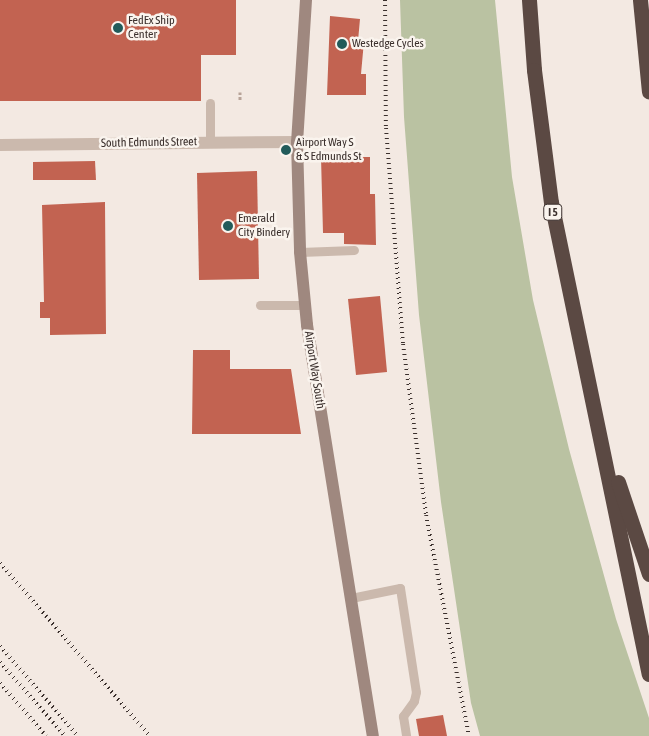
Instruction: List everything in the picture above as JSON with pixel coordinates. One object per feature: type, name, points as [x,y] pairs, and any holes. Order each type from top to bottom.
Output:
[{"type":"highway","name":"I 5","points":[[529,0],[534,70],[551,202],[570,304],[598,421],[649,574]]},
{"type":"highway","points":[[640,0],[649,92]]},
{"type":"highway","points":[[598,421],[649,674]]},
{"type":"main road","name":"Airport Way South","points":[[306,0],[297,142],[300,252],[305,305],[373,736]]},
{"type":"street","name":"South Edmunds Street","points":[[0,145],[297,142]]},
{"type":"lane","points":[[210,103],[210,143]]},
{"type":"lane","points":[[300,252],[354,250]]},
{"type":"lane","points":[[260,305],[305,305]]},
{"type":"lane","points":[[351,598],[400,588],[416,692],[414,701],[403,716],[406,736]]},
{"type":"path","points":[[240,92],[240,101]]},
{"type":"green space","points":[[400,0],[495,0],[512,177],[533,300],[569,449],[616,619],[649,718],[649,736],[480,736],[471,703],[441,502],[419,315],[404,117]]},
{"type":"building","name":"FedEx Ship Center","points":[[0,0],[236,0],[236,55],[201,55],[201,101],[0,101]]},
{"type":"building","points":[[330,16],[360,19],[358,41],[364,41],[361,74],[366,74],[366,95],[327,95]]},
{"type":"building","points":[[321,157],[370,157],[370,194],[375,194],[376,245],[344,244],[344,233],[323,233]]},
{"type":"building","points":[[95,161],[96,180],[33,180],[33,162]]},
{"type":"building","name":"Emerald City Bindery","points":[[257,171],[259,279],[199,280],[197,173]]},
{"type":"building","points":[[105,202],[106,334],[50,335],[50,318],[40,318],[40,302],[44,302],[42,205]]},
{"type":"building","points":[[380,296],[387,372],[356,375],[348,299]]},
{"type":"building","points":[[193,350],[230,350],[230,369],[291,369],[301,434],[192,434]]},
{"type":"building","points":[[443,715],[447,736],[419,736],[416,719]]},
{"type":"railway","points":[[385,0],[386,128],[403,344],[426,515],[469,736]]},
{"type":"railway","points":[[0,563],[150,736]]},
{"type":"railway","points":[[0,646],[78,736]]},
{"type":"railway","points":[[0,662],[65,736]]},
{"type":"railway","points":[[0,683],[46,736]]},
{"type":"place","name":"FedEx Ship Center","points":[[118,28]]},
{"type":"place","name":"Westedge Cycles","points":[[342,44]]},
{"type":"place","name":"Airport Way S & S Edmunds St","points":[[286,150]]},
{"type":"place","name":"Emerald City Bindery","points":[[228,226]]}]
